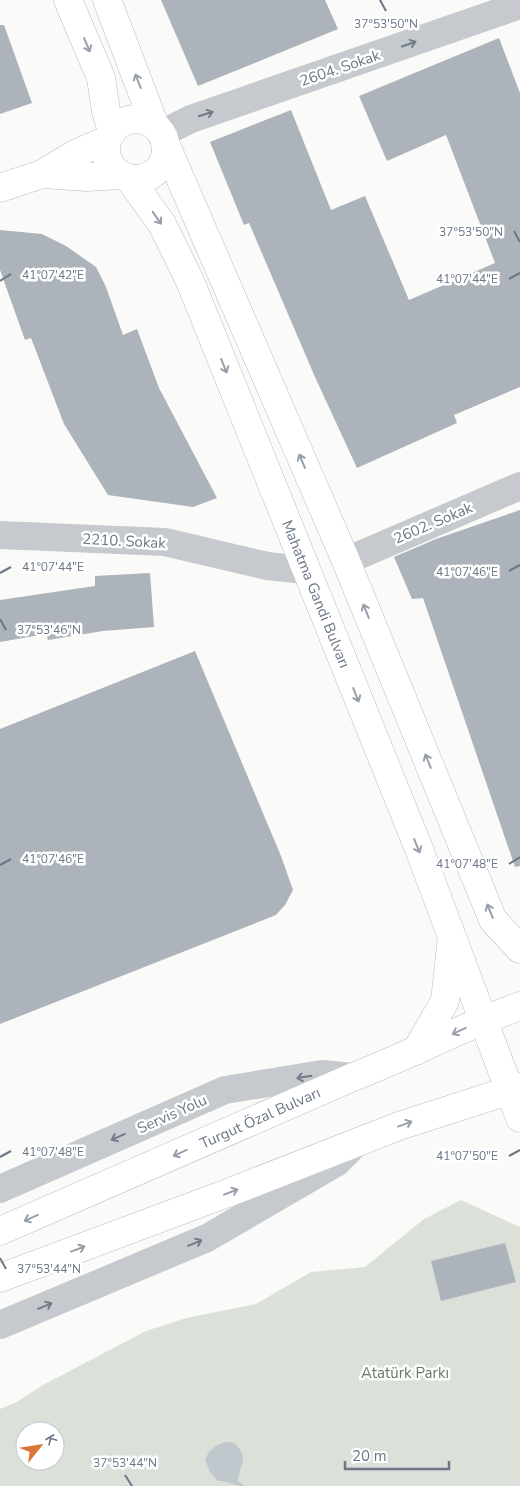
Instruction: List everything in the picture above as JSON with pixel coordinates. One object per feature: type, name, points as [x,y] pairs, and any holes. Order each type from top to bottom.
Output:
[{"type":"main road","points":[[68,0],[101,78],[110,135]]},
{"type":"main road","points":[[107,0],[161,134],[346,561],[493,920],[520,949]]},
{"type":"main road","points":[[42,174],[87,177],[124,176],[139,179],[148,176],[156,171],[166,153],[161,134],[137,119],[127,120],[118,124],[110,135],[106,150],[107,159],[112,168],[124,176]]},
{"type":"main road","points":[[0,188],[42,174],[110,135]]},
{"type":"main road","name":"Mahatma Gandi Bulvarı","points":[[124,176],[162,224],[190,281],[415,840],[483,1020],[515,1089],[520,1118]]},
{"type":"main road","points":[[416,1051],[445,1001],[452,937]]},
{"type":"main road","name":"Turgut Özal Bulvarı","points":[[0,1231],[416,1051],[483,1020],[520,1006]]},
{"type":"main road","points":[[0,1278],[421,1118],[515,1089]]},
{"type":"street","name":"2604. Sokak","points":[[161,134],[191,119],[520,5]]},
{"type":"street","name":"2602. Sokak","points":[[346,561],[520,486]]},
{"type":"street","name":"2210. Sokak","points":[[0,535],[165,542],[267,566],[306,570]]},
{"type":"street","name":"Servis Yolu","points":[[0,1189],[225,1090],[322,1074],[353,1078]]},
{"type":"street","points":[[0,1325],[207,1238],[336,1163],[359,1141]]},
{"type":"green space","name":"Atatürk Parkı","points":[[461,1200],[520,1227],[520,1486],[0,1486],[0,1409],[15,1403],[45,1384],[146,1331],[186,1318],[256,1304],[311,1272],[365,1267],[424,1219]]},
{"type":"shaded area","points":[[225,1442],[235,1443],[240,1449],[243,1462],[238,1481],[245,1486],[218,1481],[210,1472],[205,1460],[208,1453]]},
{"type":"building","points":[[161,0],[325,0],[338,29],[198,86]]},
{"type":"building","points":[[0,25],[4,25],[32,103],[0,114]]},
{"type":"building","points":[[499,38],[520,93],[520,387],[454,415],[457,423],[357,468],[315,377],[249,223],[244,225],[210,142],[291,110],[331,210],[365,196],[409,300],[495,263],[446,135],[387,161],[359,96]]},
{"type":"building","points":[[0,230],[42,234],[66,246],[96,267],[106,287],[123,335],[137,329],[159,388],[217,498],[193,507],[108,495],[64,424],[31,338],[25,340],[0,270]]},
{"type":"building","points":[[520,510],[520,866],[515,867],[423,598],[412,599],[394,557],[436,539]]},
{"type":"building","points":[[150,573],[154,627],[103,631],[48,640],[46,634],[0,642],[0,600],[95,586],[95,576]]},
{"type":"building","points":[[195,651],[281,856],[293,890],[285,905],[276,915],[0,1024],[0,729]]},
{"type":"building","points":[[505,1243],[516,1282],[441,1301],[431,1261]]}]
